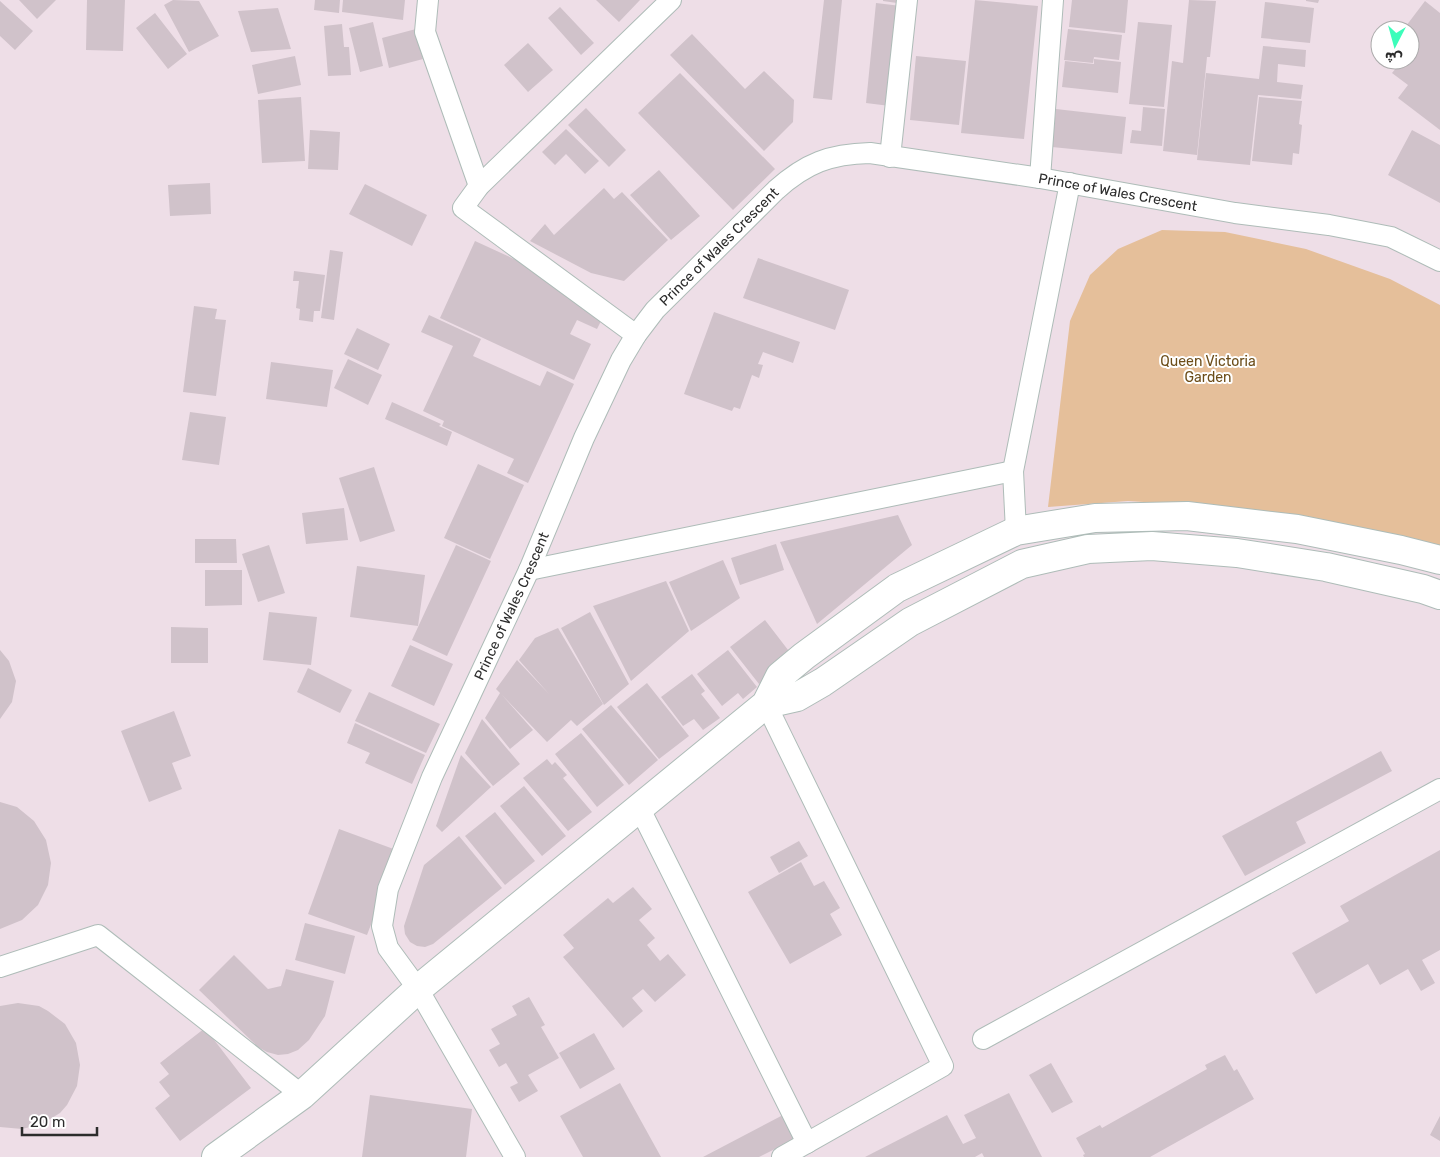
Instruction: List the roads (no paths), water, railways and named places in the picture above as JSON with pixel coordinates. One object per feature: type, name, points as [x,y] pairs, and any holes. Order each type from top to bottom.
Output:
[{"type":"main road","points":[[216,1157],[302,1095],[418,990],[766,704],[780,676],[804,656],[897,588],[1016,532],[1094,518],[1187,516],[1297,529],[1401,550],[1440,560]]},
{"type":"main road","points":[[1016,532],[1022,564]]},
{"type":"main road","points":[[766,704],[798,697],[910,622],[1022,564],[1088,549],[1152,546],[1237,553],[1326,567],[1440,594]]},
{"type":"street","points":[[428,0],[424,32],[479,186]]},
{"type":"street","points":[[636,335],[463,208],[479,186],[671,0]]},
{"type":"street","points":[[890,157],[907,0]]},
{"type":"street","points":[[1040,178],[1053,0]]},
{"type":"street","name":"Prince of Wales Crescent","points":[[418,990],[388,948],[382,926],[388,889],[432,778],[529,570],[584,438],[621,360],[636,335],[655,310],[791,176],[809,165],[829,157],[870,153],[1040,178],[1235,213],[1329,225],[1391,237],[1440,261]]},
{"type":"street","points":[[1016,532],[1013,471],[1070,183]]},
{"type":"street","points":[[529,570],[1013,471]]},
{"type":"street","points":[[766,704],[943,1066],[782,1157]]},
{"type":"street","points":[[983,1039],[1440,789]]},
{"type":"street","points":[[640,808],[807,1143]]},
{"type":"street","points":[[0,967],[98,935],[302,1095]]},
{"type":"street","points":[[418,990],[515,1157]]},
{"type":"park label","name":"Queen Victoria Garden","points":[[1208,370]]}]
